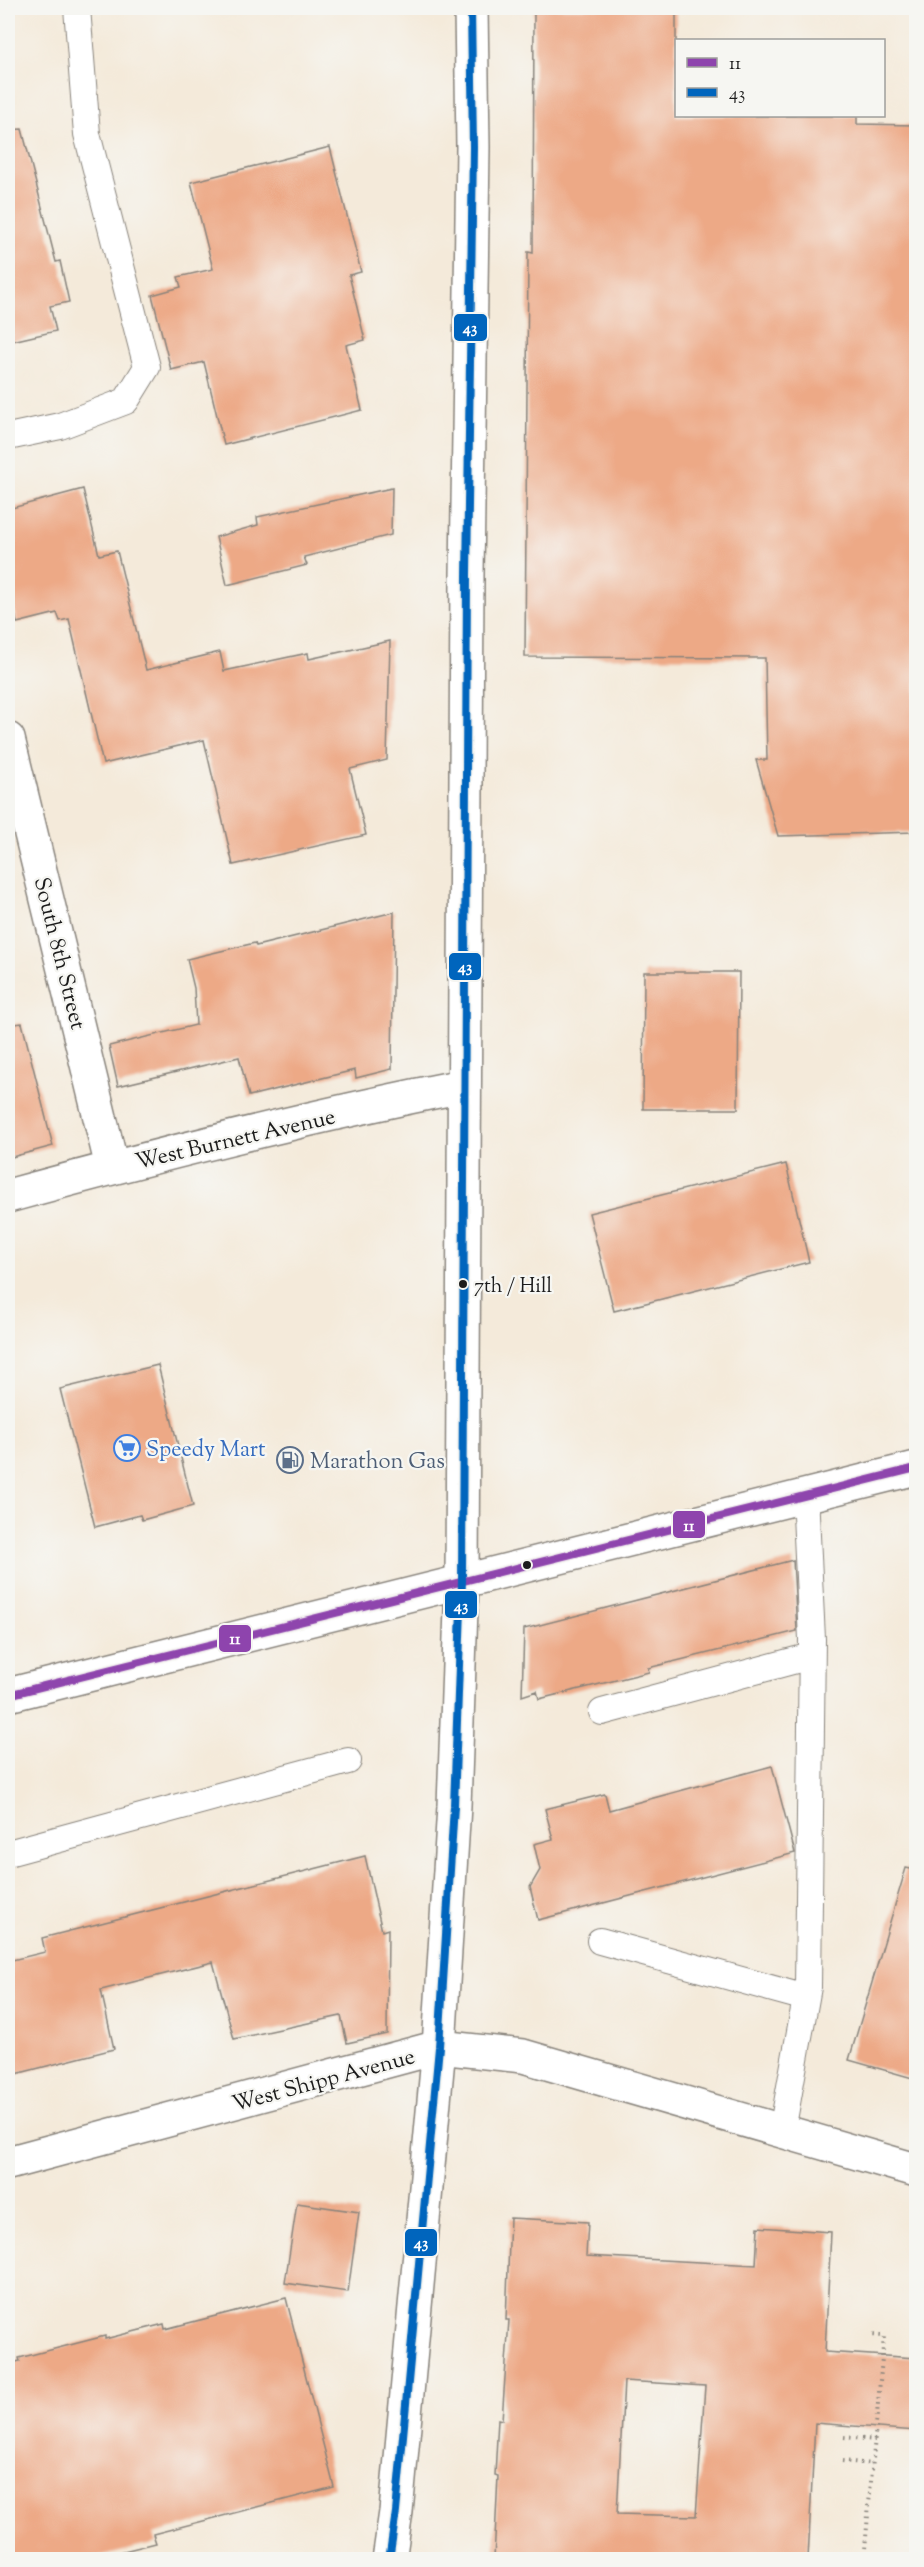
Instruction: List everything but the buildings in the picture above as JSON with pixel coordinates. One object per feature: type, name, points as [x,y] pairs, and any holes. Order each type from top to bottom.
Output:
[{"type":"street","points":[[389,2559],[396,2512],[439,2048],[454,1806],[462,1581],[467,499],[473,147],[471,8]]},
{"type":"street","name":"South 8th Street","points":[[8,739],[112,1167]]},
{"type":"street","name":"West Burnett Avenue","points":[[8,1196],[112,1167],[395,1099],[464,1086]]},
{"type":"street","points":[[8,1695],[916,1468]]},
{"type":"street","name":"West Shipp Avenue","points":[[8,2163],[439,2048],[523,2056],[916,2170]]},
{"type":"lane","points":[[8,437],[60,426],[126,401],[147,367],[87,134],[77,8]]},
{"type":"lane","points":[[782,2131],[808,1987],[811,1656],[805,1494]]},
{"type":"lane","points":[[602,1712],[811,1656]]},
{"type":"lane","points":[[8,1853],[348,1761]]},
{"type":"lane","points":[[600,1941],[806,1998]]},
{"type":"path","points":[[864,2559],[884,2336],[871,2335]]},
{"type":"path","points":[[844,2438],[875,2440]]},
{"type":"path","points":[[842,2462],[872,2464]]},
{"type":"transit line","name":"43","points":[[389,2560],[396,2512],[439,2047],[454,1806],[462,1581],[467,576],[473,147],[471,8]]},
{"type":"transit line","name":"11","points":[[8,1695],[916,1468]]},
{"type":"place","name":"7th / Hill","points":[[463,1284]]},
{"type":"place","name":"Speedy Mart","points":[[127,1448]]},
{"type":"place","name":"Marathon Gas","points":[[290,1460]]}]
